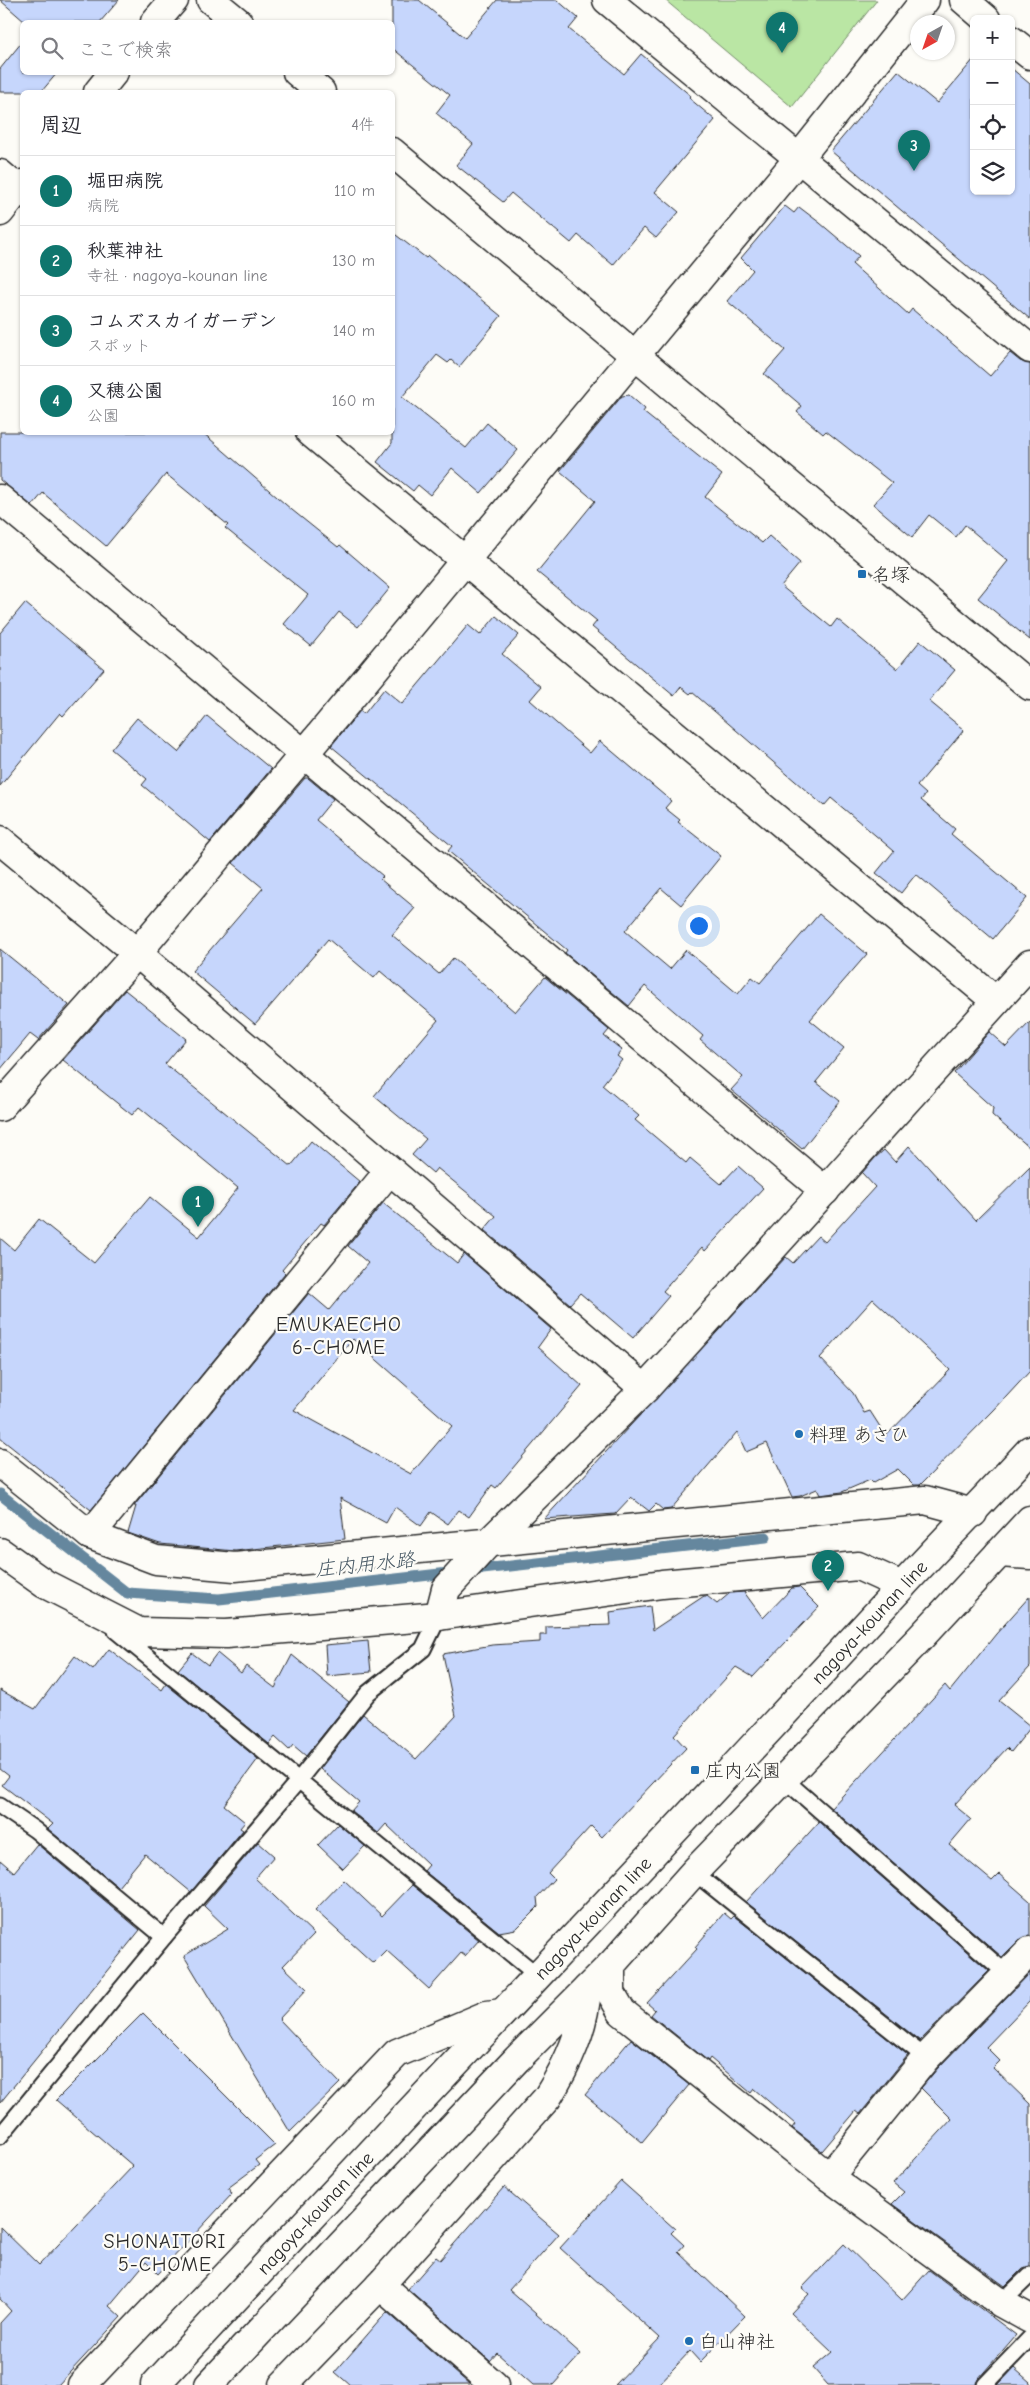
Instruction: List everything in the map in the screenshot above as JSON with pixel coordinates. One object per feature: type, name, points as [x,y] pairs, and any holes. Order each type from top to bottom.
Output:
[{"type":"street","points":[[157,20],[174,0]]},
{"type":"street","points":[[210,0],[235,20]]},
{"type":"street","points":[[607,0],[1030,349]]},
{"type":"street","points":[[0,1107],[137,952],[305,753],[799,158],[925,0]]},
{"type":"street","points":[[964,0],[981,15]]},
{"type":"street","points":[[1015,43],[1030,55]]},
{"type":"street","points":[[100,90],[112,75]]},
{"type":"street","points":[[302,75],[320,90]]},
{"type":"street","points":[[395,154],[1030,686]]},
{"type":"street","points":[[0,212],[16,185]]},
{"type":"street","points":[[314,435],[463,561],[996,1001]]},
{"type":"street","points":[[0,500],[305,753],[825,1191]]},
{"type":"street","points":[[0,840],[137,952],[645,1389]]},
{"type":"street","points":[[439,1616],[446,1589],[484,1548],[645,1389],[1030,964]]},
{"type":"street","points":[[90,1535],[390,1171]]},
{"type":"street","name":"nagoya-kounan line","points":[[155,2385],[332,2192],[436,2086],[537,1975],[902,1586],[973,1513],[1030,1450]]},
{"type":"street","points":[[0,1463],[90,1535],[156,1560],[235,1567],[484,1548],[925,1500],[973,1513]]},
{"type":"street","points":[[209,2385],[517,2059],[611,1965],[694,1872],[1030,1520]]},
{"type":"street","points":[[0,1552],[45,1584],[139,1632],[226,1634],[439,1616],[662,1584],[858,1566],[902,1586]]},
{"type":"street","points":[[1000,1553],[1030,1555]]},
{"type":"street","points":[[829,2177],[926,2058],[1030,1951]]},
{"type":"street","points":[[611,1965],[611,1992],[622,2012],[829,2177],[1001,2303],[1030,2320]]},
{"type":"street","points":[[283,2385],[380,2285],[547,2098],[567,2066],[585,2013],[588,1989]]},
{"type":"street","points":[[82,2385],[397,2053],[487,2015],[502,2013]]},
{"type":"street","points":[[380,2285],[494,2385]]},
{"type":"lane","points":[[79,1601],[537,1975]]},
{"type":"lane","points":[[0,2136],[164,1937],[298,1780],[368,1693],[423,1649],[439,1616]]},
{"type":"lane","points":[[784,1779],[1007,1974]]},
{"type":"lane","points":[[0,1806],[35,1830],[164,1937]]},
{"type":"lane","points":[[694,1872],[926,2058]]},
{"type":"lane","points":[[1001,2303],[1030,2275]]},
{"type":"lane","points":[[985,2385],[1030,2338]]},
{"type":"green space","points":[[665,0],[877,0],[792,107]]},
{"type":"building","points":[[0,0],[119,0],[102,20],[23,20]]},
{"type":"building","points":[[392,0],[419,0],[465,38],[497,0],[557,0],[578,18],[569,29],[624,74],[641,54],[691,96],[689,98],[715,120],[655,192],[679,212],[656,238],[644,228],[613,265],[578,235],[571,243],[511,193],[503,202],[456,165],[473,144],[436,113],[450,95],[395,50],[395,20],[392,20]]},
{"type":"building","points":[[20,44],[20,75],[55,75],[43,90],[0,92],[0,69]]},
{"type":"building","points":[[970,64],[970,195],[1015,195],[1015,71],[1030,84],[1030,319],[831,151],[898,71],[937,103]]},
{"type":"building","points":[[785,206],[794,213],[799,207],[820,223],[859,256],[852,264],[908,314],[912,309],[990,376],[1010,353],[1020,361],[1030,364],[1030,640],[978,598],[1008,561],[965,525],[956,537],[929,515],[912,537],[873,504],[892,483],[826,431],[823,434],[797,412],[802,406],[764,374],[785,350],[727,301],[753,270],[741,258]]},
{"type":"building","points":[[395,234],[426,258],[428,256],[501,316],[459,367],[451,360],[448,363],[437,355],[402,397],[466,448],[487,423],[518,450],[481,493],[452,468],[430,495],[418,485],[413,491],[377,462],[392,443],[392,435],[395,435]]},
{"type":"building","points":[[629,395],[645,409],[643,412],[722,475],[705,497],[762,543],[769,536],[800,563],[781,586],[831,627],[837,619],[897,669],[920,641],[955,670],[929,701],[964,730],[917,786],[926,794],[921,800],[955,829],[951,834],[1027,898],[993,939],[916,874],[901,893],[876,873],[894,851],[831,798],[824,806],[692,692],[690,694],[681,687],[674,696],[592,627],[597,621],[537,572],[595,501],[560,471],[622,396]]},
{"type":"building","points":[[0,432],[20,432],[20,435],[205,435],[292,510],[338,547],[340,545],[390,588],[358,627],[339,612],[311,646],[284,624],[308,595],[225,528],[228,525],[166,474],[106,546],[43,493],[32,506],[0,480]]},
{"type":"building","points":[[25,603],[104,669],[63,716],[60,713],[0,786],[0,633]]},
{"type":"building","points":[[496,616],[519,635],[502,654],[541,687],[530,700],[590,753],[600,741],[671,801],[665,808],[680,820],[678,822],[721,856],[681,905],[661,888],[625,931],[670,969],[686,950],[738,994],[752,977],[760,983],[819,914],[867,954],[810,1020],[844,1048],[816,1082],[840,1101],[802,1149],[731,1090],[743,1077],[700,1040],[703,1036],[645,986],[629,1006],[565,953],[567,950],[448,851],[452,846],[331,746],[360,711],[364,714],[384,689],[402,704],[468,625],[480,635]]},
{"type":"building","points":[[207,716],[271,769],[210,842],[142,785],[147,779],[111,749],[137,718],[178,752]]},
{"type":"building","points":[[305,778],[308,778],[333,799],[316,820],[383,876],[380,879],[415,908],[392,935],[439,974],[453,958],[515,1012],[545,977],[609,1030],[604,1036],[622,1050],[617,1056],[622,1060],[602,1085],[639,1116],[635,1120],[686,1163],[690,1158],[721,1184],[738,1166],[763,1188],[705,1251],[702,1247],[663,1291],[669,1296],[633,1338],[580,1293],[570,1304],[484,1230],[496,1216],[437,1168],[433,1173],[412,1155],[426,1139],[374,1096],[438,1020],[380,971],[374,978],[328,939],[255,1024],[192,971],[263,888],[233,863]]},
{"type":"building","points":[[0,949],[69,1005],[38,1040],[30,1034],[0,1070]]},
{"type":"building","points":[[125,990],[186,1039],[165,1064],[291,1166],[311,1141],[360,1182],[324,1225],[321,1223],[282,1270],[285,1273],[91,1510],[0,1438],[0,1238],[14,1250],[39,1219],[94,1263],[150,1197],[199,1237],[238,1188],[139,1107],[132,1115],[63,1060]]},
{"type":"building","points":[[1030,1022],[1030,1148],[992,1115],[993,1108],[954,1073],[989,1032],[1006,1047]]},
{"type":"building","points":[[909,1146],[976,1220],[1030,1167],[1030,1371],[994,1410],[920,1485],[914,1485],[898,1469],[873,1483],[870,1480],[842,1492],[820,1495],[817,1489],[792,1497],[767,1443],[746,1452],[737,1432],[671,1509],[663,1510],[656,1504],[649,1511],[631,1497],[615,1514],[544,1519],[786,1257],[793,1263],[818,1236],[825,1242],[875,1187],[862,1173],[875,1158],[884,1150],[895,1162]],"holes":[[[873,1299],[950,1370],[886,1436],[870,1411],[864,1413],[853,1393],[820,1358]]]},
{"type":"building","points":[[383,1203],[457,1263],[464,1254],[551,1329],[538,1347],[582,1386],[496,1488],[492,1485],[469,1517],[459,1510],[448,1524],[431,1512],[421,1526],[395,1507],[386,1523],[340,1498],[345,1539],[235,1551],[160,1544],[128,1533],[136,1506],[134,1506],[309,1293],[329,1310],[368,1263],[348,1246]],"holes":[[[353,1339],[452,1426],[411,1474],[294,1410]]]},
{"type":"building","points":[[799,1587],[819,1607],[753,1677],[736,1667],[674,1735],[686,1748],[602,1837],[591,1826],[548,1873],[554,1879],[537,1897],[538,1907],[516,1929],[499,1932],[424,1871],[429,1865],[386,1824],[378,1833],[351,1811],[359,1802],[320,1769],[363,1714],[416,1759],[456,1716],[443,1654],[492,1645],[540,1642],[540,1635],[546,1635],[546,1627],[611,1625],[610,1612],[650,1606],[653,1630],[704,1596],[707,1596],[717,1604],[730,1593],[744,1592],[763,1618],[792,1588]]},
{"type":"building","points":[[1030,1596],[1030,1667],[999,1701],[1030,1726],[1030,1728],[1011,1752],[1007,1748],[954,1805],[971,1819],[949,1845],[992,1881],[999,1874],[1030,1901],[1030,1936],[1019,1940],[1002,1957],[831,1808],[945,1685],[950,1691],[996,1634]]},
{"type":"building","points":[[368,1641],[371,1672],[327,1676],[325,1645]]},
{"type":"building","points":[[109,1649],[162,1690],[166,1684],[258,1759],[224,1805],[245,1822],[240,1828],[243,1830],[191,1892],[145,1854],[118,1887],[48,1829],[53,1824],[2,1785],[9,1776],[0,1769],[0,1690],[35,1709],[75,1656],[93,1670]]},
{"type":"building","points":[[192,1653],[208,1665],[217,1653],[241,1673],[246,1666],[275,1688],[292,1655],[349,1702],[306,1756],[293,1745],[289,1750],[275,1737],[269,1744],[178,1670]]},
{"type":"building","points":[[819,1822],[989,1971],[920,2041],[746,1902]]},
{"type":"building","points":[[338,1824],[365,1846],[343,1869],[318,1845]]},
{"type":"building","points":[[258,1842],[274,1856],[255,1878],[314,1934],[283,1966],[307,1989],[279,2019],[340,2083],[290,2132],[184,1956],[228,1929],[204,1906]]},
{"type":"building","points":[[37,1844],[140,1930],[0,2103],[0,1860],[14,1872]]},
{"type":"building","points":[[344,1880],[382,1916],[412,1885],[479,1940],[465,1956],[461,1953],[429,1989],[386,1950],[373,1963],[315,1910]]},
{"type":"building","points":[[724,1913],[731,1919],[734,1916],[908,2055],[860,2114],[856,2111],[822,2151],[792,2128],[795,2124],[754,2089],[751,2093],[710,2058],[708,2061],[651,2015],[655,2010],[647,2003],[697,1949],[695,1947]]},
{"type":"building","points":[[1030,1973],[1030,2001],[986,2047],[1000,2061],[993,2068],[1030,2104],[1030,2266],[1023,2268],[1005,2286],[892,2204],[904,2192],[893,2183],[952,2119],[921,2088]]},
{"type":"building","points":[[143,2013],[275,2145],[255,2160],[259,2165],[228,2188],[232,2194],[158,2274],[146,2262],[109,2306],[121,2317],[58,2385],[0,2385],[0,2323],[11,2311],[0,2299],[0,2227],[39,2265],[133,2166],[56,2100]]},
{"type":"building","points":[[631,2039],[689,2085],[642,2142],[585,2095]]},
{"type":"building","points":[[621,2181],[675,2229],[671,2233],[684,2245],[678,2252],[745,2316],[700,2362],[690,2351],[658,2385],[615,2385],[660,2338],[560,2248]]},
{"type":"building","points":[[504,2187],[559,2234],[509,2290],[581,2354],[553,2385],[533,2385],[497,2353],[490,2361],[408,2289],[436,2257],[440,2260]]},
{"type":"building","points":[[844,2244],[902,2300],[929,2270],[1016,2335],[978,2379],[976,2385],[828,2385],[813,2368],[832,2352],[791,2313],[809,2294],[802,2288]]},
{"type":"building","points":[[387,2312],[469,2384],[350,2385],[335,2372]]},
{"type":"building","points":[[1014,2368],[1030,2382],[1030,2385],[998,2385]]},
{"type":"waterway","name":"庄内用水路","points":[[0,1494],[127,1593],[219,1599],[766,1537]]},
{"type":"place","name":"又穂公園","points":[[782,53]]},
{"type":"place","name":"コムズスカイガーデン","points":[[914,171]]},
{"type":"place","name":"名塚","points":[[862,574]]},
{"type":"place","name":"堀田病院","points":[[198,1227]]},
{"type":"place","name":"料理 あさひ","points":[[799,1434]]},
{"type":"place","name":"秋葉神社","points":[[828,1591]]},
{"type":"place","name":"庄内公園","points":[[695,1770]]},
{"type":"place","name":"白山神社","points":[[689,2341]]},
{"type":"district","name":"EMUKAECHO 6-CHOME","points":[[339,1336]]},
{"type":"district","name":"SHONAITORI 5-CHOME","points":[[165,2252]]}]
